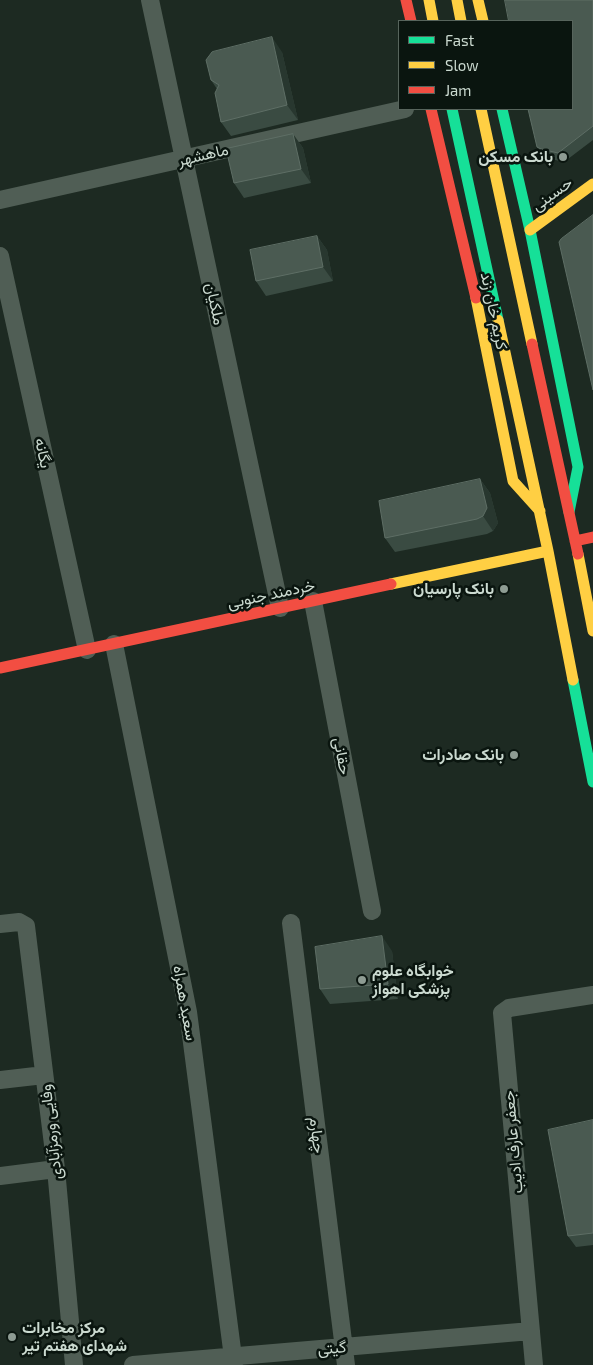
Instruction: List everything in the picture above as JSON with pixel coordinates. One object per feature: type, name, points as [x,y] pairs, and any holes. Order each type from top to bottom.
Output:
[{"type":"main road","points":[[406,0],[411,20]]},
{"type":"main road","points":[[429,0],[433,20]]},
{"type":"main road","points":[[457,0],[462,20]]},
{"type":"main road","points":[[478,0],[483,20]]},
{"type":"main road","name":"کریم خان زند","points":[[431,110],[472,281],[513,481],[540,511]]},
{"type":"main road","name":"کریم خان زند","points":[[452,110],[540,511],[593,782]]},
{"type":"main road","name":"کریم خان زند","points":[[480,110],[593,631]]},
{"type":"main road","name":"کریم خان زند","points":[[502,110],[530,230],[578,467],[569,514]]},
{"type":"main road","name":"حسینی","points":[[530,230],[593,184]]},
{"type":"main road","points":[[575,542],[593,538]]},
{"type":"main road","name":"خردمند جنوبی","points":[[0,668],[548,551]]},
{"type":"street","name":"ملکیان","points":[[150,0],[280,608]]},
{"type":"street","name":"ماهشهر","points":[[0,200],[401,110]]},
{"type":"street","name":"یگانه","points":[[0,256],[87,650]]},
{"type":"street","name":"حقانی","points":[[313,601],[372,911]]},
{"type":"street","name":"سعید همراه","points":[[114,644],[188,1012],[234,1361]]},
{"type":"street","name":"وفایی ورمزآبادی","points":[[0,924],[19,922],[26,926],[56,1169],[74,1365]]},
{"type":"street","name":"چهارم","points":[[291,923],[346,1365]]},
{"type":"street","name":"جعفر عارف ادیب","points":[[534,1365],[502,1013],[509,1008],[593,995]]},
{"type":"street","points":[[0,1080],[44,1075]]},
{"type":"street","points":[[0,1176],[56,1169]]},
{"type":"street","name":"گیتی","points":[[133,1365],[234,1361],[344,1347],[531,1331]]},
{"type":"building","points":[[505,0],[593,0],[593,126],[558,153],[537,147],[528,110],[573,110],[573,20],[509,20]]},
{"type":"building","points":[[272,37],[287,105],[221,122],[215,93],[219,85],[211,80],[206,60],[212,52]]},
{"type":"building","points":[[293,134],[301,169],[234,183],[226,149]]},
{"type":"building","points":[[593,215],[593,390],[559,242]]},
{"type":"building","points":[[317,236],[323,267],[256,281],[250,250]]},
{"type":"building","points":[[480,479],[487,508],[483,516],[477,519],[385,538],[379,501]]},
{"type":"building","points":[[382,936],[388,984],[320,989],[315,947]]},
{"type":"building","points":[[593,1120],[593,1233],[568,1236],[548,1130]]},
{"type":"traffic: fast","points":[[452,110],[498,320]]},
{"type":"traffic: fast","points":[[502,110],[530,230],[578,467],[569,512]]},
{"type":"traffic: fast","points":[[573,680],[593,782]]},
{"type":"traffic: slow","points":[[429,0],[433,20]]},
{"type":"traffic: slow","points":[[457,0],[461,20]]},
{"type":"traffic: slow","points":[[478,0],[483,20]]},
{"type":"traffic: slow","points":[[481,110],[532,344]]},
{"type":"traffic: slow","points":[[530,230],[593,184]]},
{"type":"traffic: slow","points":[[476,298],[513,481],[540,511]]},
{"type":"traffic: slow","points":[[498,320],[548,551],[573,680]]},
{"type":"traffic: slow","points":[[391,584],[548,551]]},
{"type":"traffic: slow","points":[[578,554],[593,631]]},
{"type":"traffic: jam","points":[[406,0],[411,20]]},
{"type":"traffic: jam","points":[[431,110],[476,298]]},
{"type":"traffic: jam","points":[[532,344],[578,554]]},
{"type":"traffic: jam","points":[[575,541],[593,537]]},
{"type":"traffic: jam","points":[[0,668],[391,584]]},
{"type":"place","name":"بانک مسکن","points":[[563,157]]},
{"type":"place","name":"بانک پارسیان","points":[[504,589]]},
{"type":"place","name":"بانک صادرات","points":[[514,755]]},
{"type":"place","name":"خوابگاه علوم پزشکی اهواز","points":[[362,980]]},
{"type":"place","name":"مرکز مخابرات شهدای هفتم تیر","points":[[12,1337]]}]
